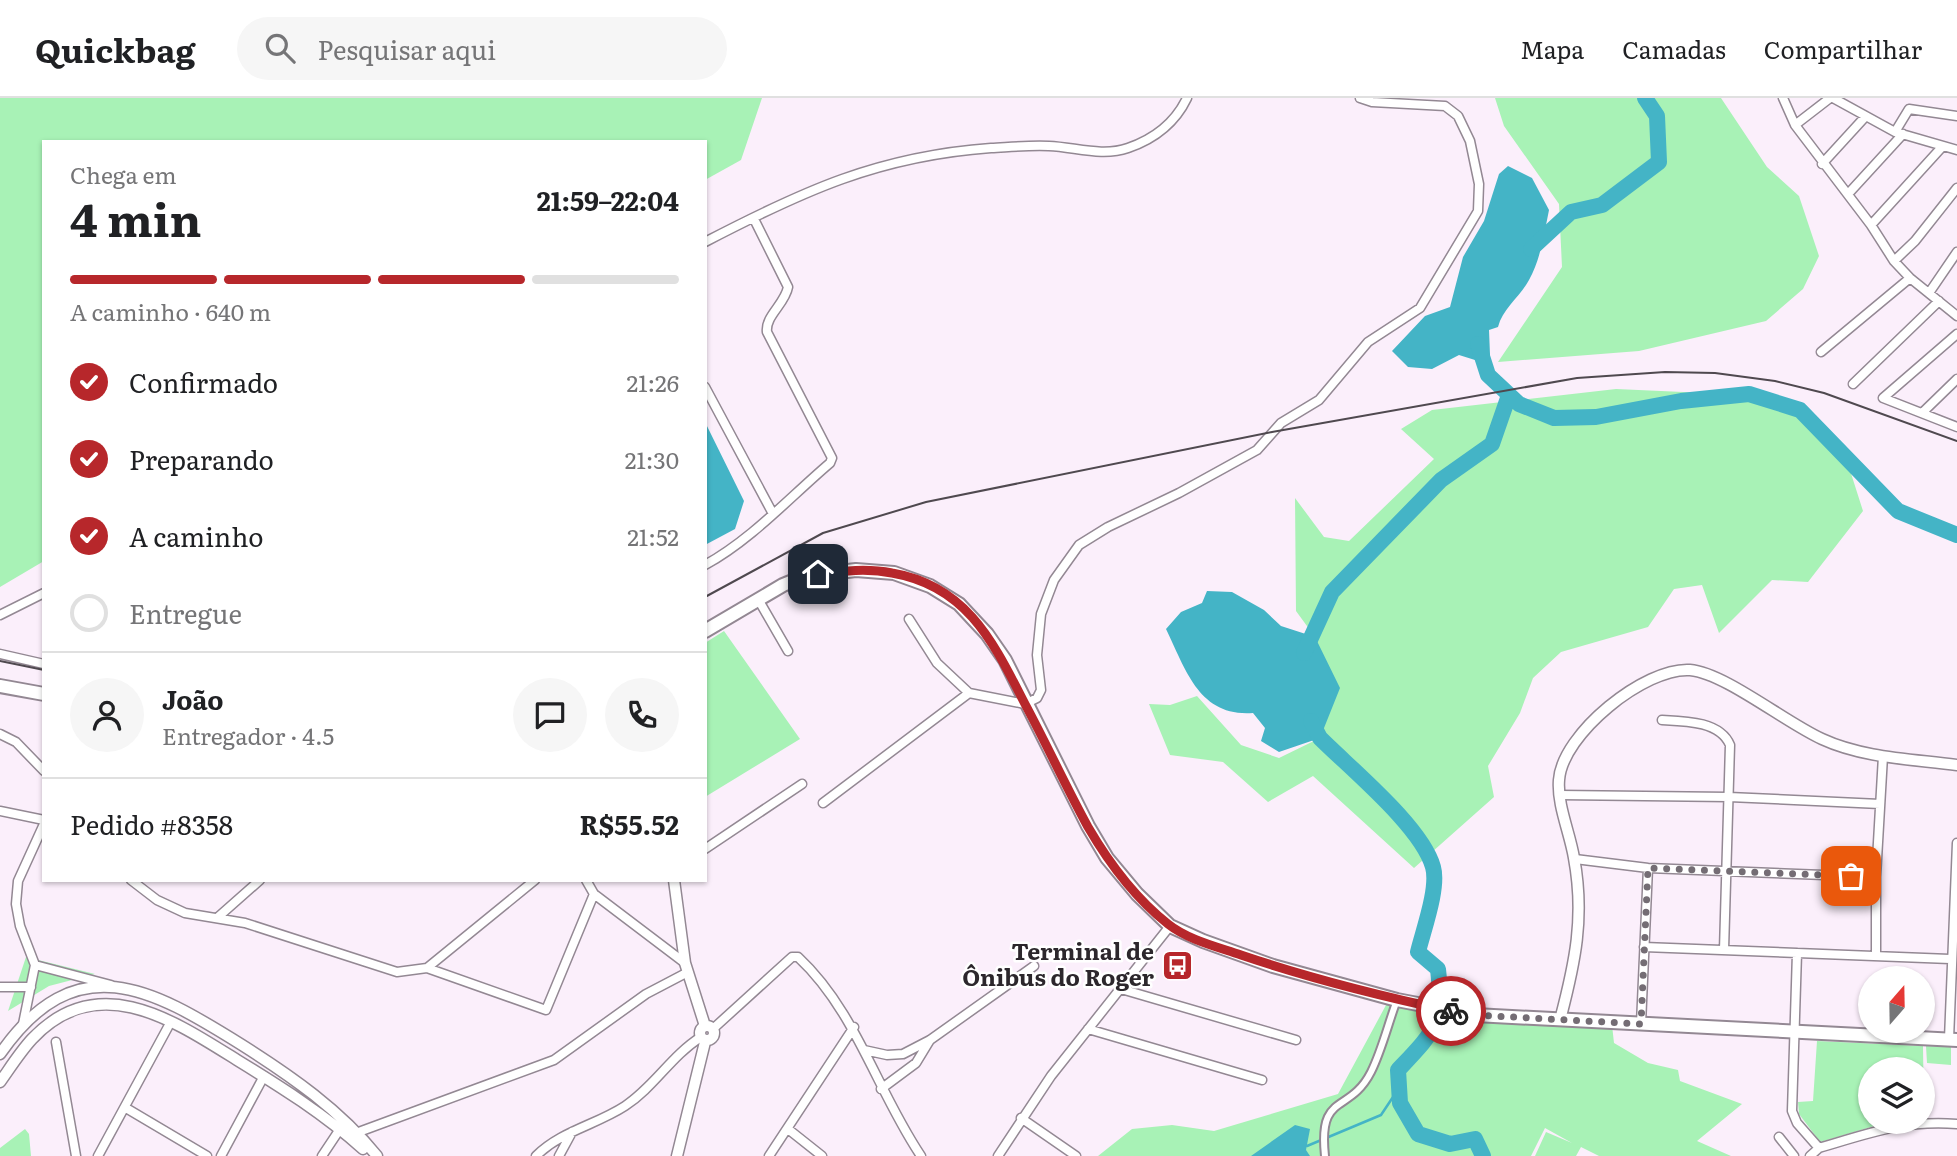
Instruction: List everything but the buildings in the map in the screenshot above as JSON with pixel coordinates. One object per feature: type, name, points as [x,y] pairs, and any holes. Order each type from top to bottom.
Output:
[{"type":"main road","points":[[707,630],[758,599],[805,576],[856,570],[894,573],[930,586],[959,604],[987,634],[1004,660],[1107,858],[1137,894],[1170,926],[1202,942],[1397,1000],[1454,1011],[1560,1020],[1953,1040]]},
{"type":"main road","points":[[0,685],[42,694]]},
{"type":"street","points":[[707,241],[847,175],[930,153],[1028,146],[1103,152],[1127,148],[1149,139],[1175,119],[1187,98]]},
{"type":"street","points":[[909,619],[937,663],[969,693],[1025,704],[1040,693],[1037,655],[1041,614],[1054,580],[1068,557],[1101,531],[1179,493],[1257,450],[1281,423],[1319,400],[1368,342],[1420,308],[1476,218],[1479,184],[1470,141],[1452,109],[1433,103],[1372,102],[1360,98]]},
{"type":"street","points":[[1783,98],[1795,125],[1871,225],[1894,261],[1910,278],[1956,314]]},
{"type":"street","points":[[1795,125],[1831,98],[1899,133],[1957,150]]},
{"type":"street","points":[[1848,194],[1899,133],[1909,109],[1957,116]]},
{"type":"street","points":[[1822,163],[1865,117]]},
{"type":"street","points":[[1871,225],[1942,147]]},
{"type":"street","points":[[1894,261],[1915,241],[1957,188]]},
{"type":"street","points":[[707,564],[736,548],[772,512],[830,463],[831,454],[767,332],[768,321],[786,298],[788,287],[754,219]]},
{"type":"street","points":[[1930,293],[1957,252]]},
{"type":"street","points":[[1821,352],[1910,278]]},
{"type":"street","points":[[1853,384],[1938,301]]},
{"type":"street","points":[[1957,334],[1883,398],[1957,427]]},
{"type":"street","points":[[1923,413],[1957,379]]},
{"type":"street","points":[[707,391],[772,512]]},
{"type":"street","points":[[0,615],[42,594]]},
{"type":"street","points":[[758,599],[788,651]]},
{"type":"street","points":[[0,654],[42,664]]},
{"type":"street","points":[[1560,1020],[1580,934],[1575,859],[1560,795],[1562,766],[1587,727],[1637,687],[1681,671],[1701,672],[1824,740],[1883,756],[1957,765]]},
{"type":"street","points":[[823,803],[969,693]]},
{"type":"street","points":[[1662,720],[1698,724],[1727,737],[1731,755],[1724,872],[1724,950]]},
{"type":"street","points":[[0,734],[16,742],[42,769]]},
{"type":"street","points":[[1876,954],[1876,877],[1883,756]]},
{"type":"street","points":[[707,848],[802,784]]},
{"type":"street","points":[[1560,795],[1729,797],[1880,804]]},
{"type":"street","points":[[0,811],[42,822]]},
{"type":"street","points":[[23,1024],[35,965],[20,926],[16,904],[23,865],[42,826]]},
{"type":"street","points":[[1953,1040],[1950,959],[1957,843]]},
{"type":"street","points":[[1575,859],[1648,868],[1876,877]]},
{"type":"street","points":[[1641,1024],[1648,868]]},
{"type":"street","points":[[134,882],[171,908],[185,913],[245,923],[397,972],[427,968],[545,1010],[594,894]]},
{"type":"street","points":[[217,918],[258,882]]},
{"type":"street","points":[[427,968],[533,882]]},
{"type":"street","points":[[587,882],[594,894],[687,968]]},
{"type":"street","points":[[536,1156],[547,1145],[624,1107],[647,1088],[677,1054],[703,1039],[712,1038],[710,1026],[687,968],[674,882]]},
{"type":"street","points":[[998,1156],[1021,1118],[1170,926]]},
{"type":"street","points":[[1643,947],[1876,954],[1950,959]]},
{"type":"street","points":[[1797,953],[1792,1111],[1797,1124],[1819,1148]]},
{"type":"street","points":[[710,1026],[796,956],[853,1027],[881,1088],[921,1156]]},
{"type":"street","points":[[35,965],[147,993],[190,1013],[300,1083],[356,1133],[374,1156]]},
{"type":"street","points":[[864,1050],[887,1055],[903,1054],[930,1040],[1034,966]]},
{"type":"street","points":[[356,1133],[554,1060],[687,968]]},
{"type":"street","points":[[0,987],[31,987]]},
{"type":"street","points":[[0,1054],[23,1024],[59,998],[76,992],[117,987]]},
{"type":"street","points":[[1121,989],[1296,1040]]},
{"type":"street","points":[[1325,1156],[1322,1134],[1325,1118],[1370,1073],[1397,1000]]},
{"type":"street","points":[[0,1082],[31,1040],[56,1019],[89,1007],[111,1004],[140,1007],[157,1013],[264,1076],[374,1156]]},
{"type":"street","points":[[98,1156],[168,1027]]},
{"type":"street","points":[[769,1156],[853,1027]]},
{"type":"street","points":[[1088,1029],[1262,1080]]},
{"type":"street","points":[[677,1156],[703,1039]]},
{"type":"street","points":[[881,1088],[916,1063],[930,1040]]},
{"type":"street","points":[[56,1042],[76,1156]]},
{"type":"street","points":[[221,1156],[264,1076]]},
{"type":"street","points":[[126,1108],[207,1156]]},
{"type":"street","points":[[1021,1118],[1076,1156]]},
{"type":"street","points":[[1810,1156],[1819,1148],[1909,1123],[1957,1124]]},
{"type":"street","points":[[322,1156],[340,1129]]},
{"type":"street","points":[[788,1129],[822,1156]]},
{"type":"street","points":[[559,1156],[572,1132]]},
{"type":"street","points":[[1779,1137],[1794,1156]]},
{"type":"green space","points":[[0,98],[762,98],[741,160],[707,179],[707,140],[42,140],[42,562],[0,587]]},
{"type":"green space","points":[[1495,98],[1721,98],[1767,167],[1799,196],[1819,256],[1803,289],[1766,321],[1639,351],[1498,362],[1562,267],[1559,204],[1504,126]]},
{"type":"green space","points":[[1616,389],[1773,396],[1841,442],[1863,511],[1808,582],[1772,580],[1719,633],[1702,585],[1674,589],[1648,627],[1561,652],[1533,678],[1520,713],[1488,766],[1494,797],[1414,868],[1313,776],[1268,802],[1223,762],[1170,755],[1149,704],[1170,705],[1197,696],[1241,745],[1279,758],[1320,738],[1315,637],[1296,611],[1295,498],[1324,537],[1349,541],[1434,459],[1401,429],[1432,410]]},
{"type":"green space","points":[[724,631],[800,739],[707,796],[707,642]]},
{"type":"green space","points":[[26,957],[95,974],[49,986],[8,1011]]},
{"type":"green space","points":[[1392,994],[1463,1015],[1612,1025],[1614,1043],[1648,1063],[1678,1070],[1680,1081],[1742,1104],[1697,1141],[1731,1156],[1599,1156],[1581,1147],[1576,1156],[1535,1156],[1546,1132],[1572,1143],[1545,1128],[1531,1156],[1098,1156],[1132,1129],[1172,1125],[1214,1131],[1338,1094]]},
{"type":"green space","points":[[1817,1041],[1923,1046],[1923,1057],[1858,1057],[1858,1131],[1820,1142],[1799,1114],[1798,1102],[1813,1101]]},
{"type":"green space","points":[[1926,1046],[1951,1047],[1951,1065],[1935,1064],[1935,1057],[1927,1057]]},
{"type":"green space","points":[[25,1129],[29,1134],[31,1156],[0,1156],[0,1148]]},
{"type":"water","points":[[1508,166],[1532,178],[1549,210],[1533,272],[1498,327],[1489,330],[1490,355],[1479,366],[1475,360],[1459,355],[1432,369],[1408,367],[1392,351],[1425,316],[1450,307],[1463,257],[1484,221],[1499,174]]},
{"type":"water","points":[[707,426],[744,501],[735,529],[707,544]]},
{"type":"water","points":[[1207,591],[1232,592],[1264,610],[1281,626],[1315,637],[1340,688],[1320,738],[1279,752],[1261,741],[1265,728],[1253,713],[1235,712],[1219,707],[1197,688],[1166,629],[1181,612],[1202,603]]},
{"type":"water","points":[[1295,1125],[1310,1129],[1306,1150],[1310,1156],[1251,1156]]},
{"type":"waterway","points":[[1531,249],[1571,212],[1602,205],[1659,162],[1657,116],[1645,98]]},
{"type":"waterway","points":[[1478,344],[1488,375],[1519,404],[1554,418],[1596,417],[1681,401],[1749,394],[1800,410],[1898,511],[1957,535]]},
{"type":"waterway","points":[[1304,653],[1332,592],[1441,480],[1492,444],[1509,395]]},
{"type":"waterway","points":[[1311,721],[1320,738],[1401,817],[1426,851],[1433,867],[1432,898],[1418,952],[1438,969],[1439,1003],[1434,1026],[1428,1036],[1398,1070],[1400,1103],[1418,1134],[1450,1144],[1475,1139],[1483,1156]]},
{"type":"waterway","points":[[1307,1146],[1381,1115],[1399,1088]]},
{"type":"tram line","points":[[707,596],[823,533],[926,502],[1272,432],[1577,378],[1665,372],[1715,373],[1775,381],[1824,393],[1957,441]]},
{"type":"tram line","points":[[0,661],[42,670]]},
{"type":"way so far","points":[[1451,1011],[1475,1015],[1641,1024],[1648,868],[1851,876]]},
{"type":"place","name":"Terminal de Ônibus do Roger","points":[[1177,965]]},
{"type":"route","points":[[818,574],[856,570],[894,573],[930,586],[974,617],[1004,660],[1107,858],[1137,894],[1170,926],[1202,942],[1273,965],[1397,1000],[1451,1011]]}]
